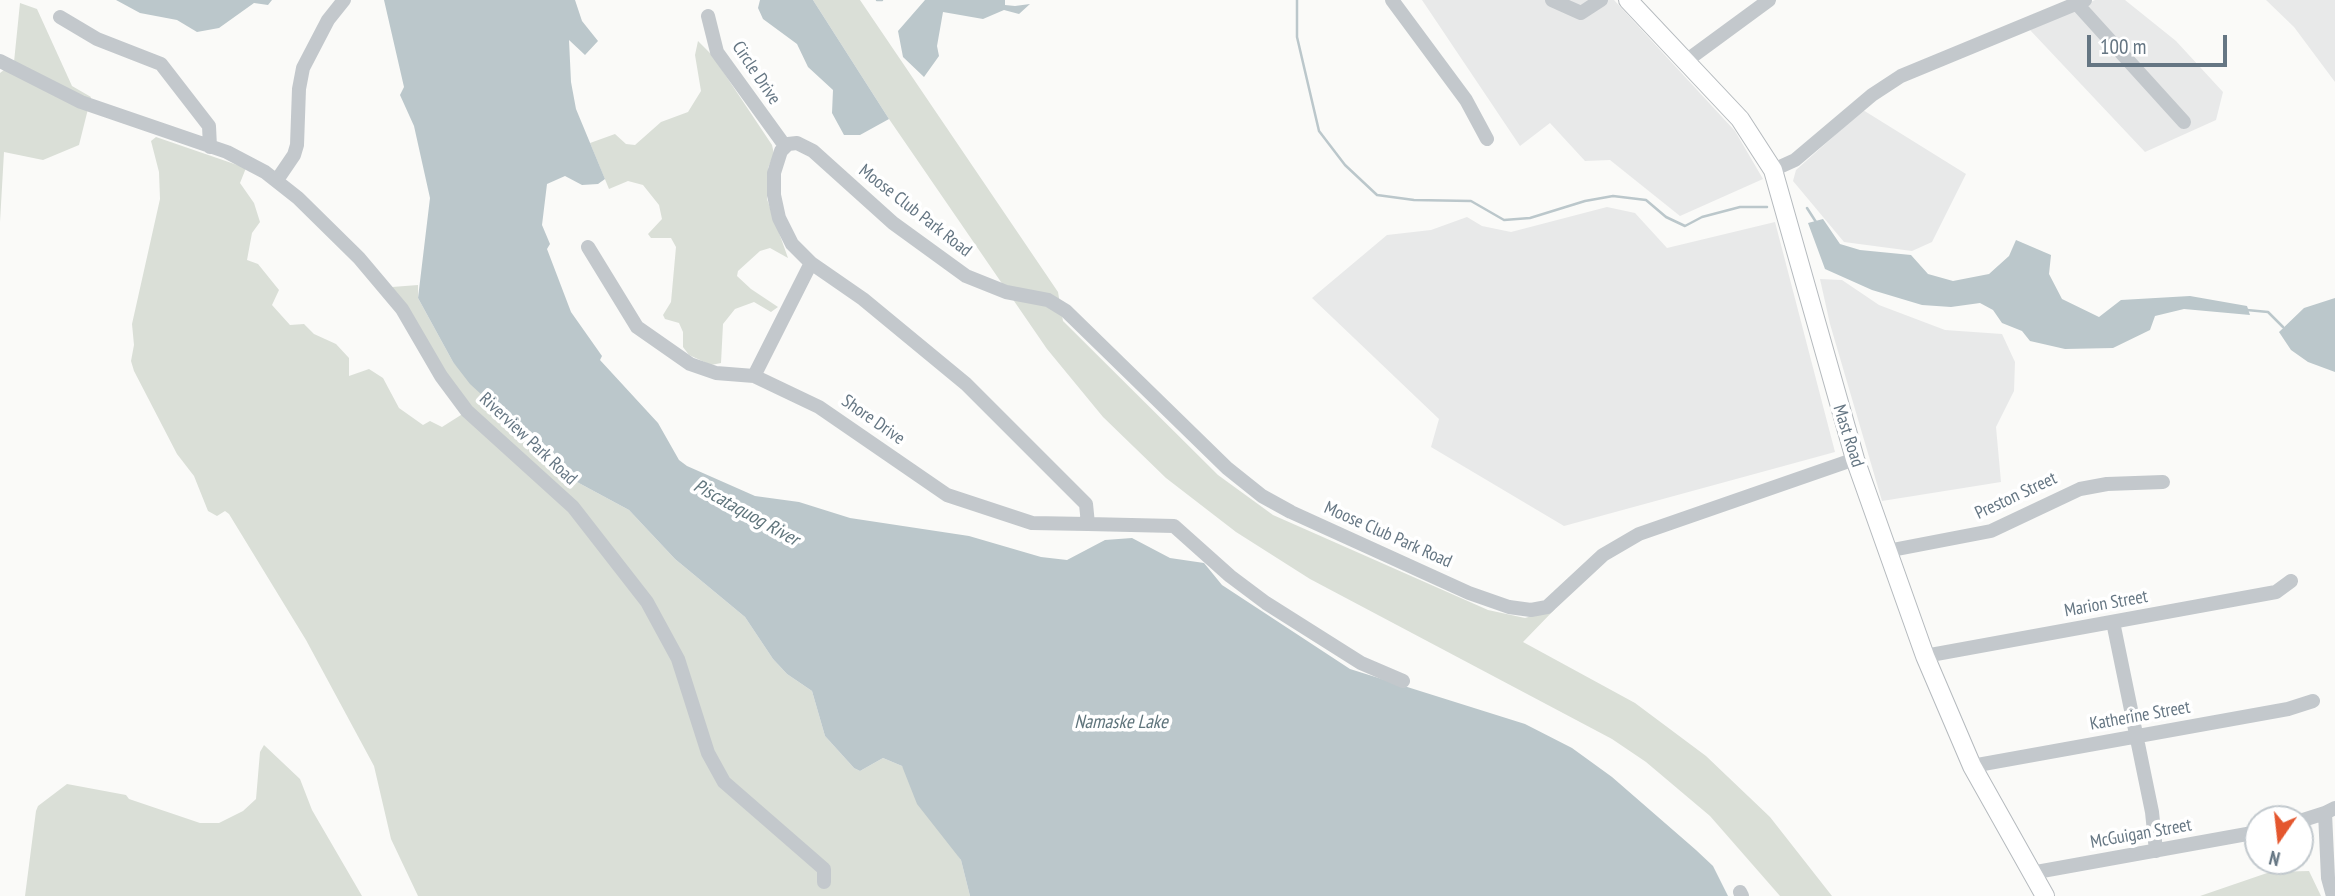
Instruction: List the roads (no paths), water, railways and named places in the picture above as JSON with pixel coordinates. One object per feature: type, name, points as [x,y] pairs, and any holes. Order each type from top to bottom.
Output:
[{"type":"main road","name":"Mast Road","points":[[1628,0],[1740,119],[1773,170],[1855,459],[1924,656],[1972,766],[2045,896]]},
{"type":"street","points":[[277,180],[294,155],[297,145],[299,89],[303,68],[328,20],[344,0]]},
{"type":"street","points":[[1392,0],[1466,100],[1487,139]]},
{"type":"street","points":[[1569,4],[1601,0]]},
{"type":"street","points":[[1686,61],[1769,0]]},
{"type":"street","points":[[1773,170],[1795,160],[1872,95],[1901,76],[2081,2],[2184,122]]},
{"type":"street","name":"Circle Drive","points":[[708,16],[717,52],[785,146]]},
{"type":"street","points":[[60,17],[97,40],[161,64],[209,126],[210,147]]},
{"type":"street","name":"Riverview Park Road","points":[[0,61],[81,102],[227,152],[277,180],[382,283],[467,411],[573,507],[594,531],[665,629],[678,659],[708,753],[724,782],[824,869],[824,882]]},
{"type":"street","name":"Moose Club Park Road","points":[[785,146],[797,143],[813,151],[893,223],[956,270],[996,289],[1048,300],[1066,311],[1212,454],[1262,496],[1291,512],[1469,593],[1509,607],[1531,610],[1547,607],[1603,555],[1639,534],[1855,459]]},
{"type":"street","points":[[785,146],[777,158],[774,173],[776,207],[787,237],[811,263],[863,299],[966,384],[1086,505],[1088,524],[1174,526],[1230,576],[1266,603],[1361,663],[1403,681]]},
{"type":"street","points":[[588,247],[630,319],[645,334],[700,368],[724,374],[754,376],[811,263]]},
{"type":"street","name":"Shore Drive","points":[[754,376],[836,417],[947,495],[1032,523],[1088,524]]},
{"type":"street","name":"Preston Street","points":[[1887,551],[1991,531],[2080,489],[2107,484],[2162,482]]},
{"type":"street","name":"Marion Street","points":[[1924,656],[2276,592],[2291,581]]},
{"type":"street","points":[[2113,622],[2152,812],[2156,851]]},
{"type":"street","name":"Katherine Street","points":[[1972,766],[2288,709],[2313,701]]},
{"type":"street","points":[[2330,811],[2328,878],[2333,896]]},
{"type":"street","name":"McGuigan Street","points":[[2031,873],[2244,835]]},
{"type":"water","points":[[116,0],[272,0],[268,5],[254,3],[219,28],[197,32],[177,20],[140,13]]},
{"type":"water","name":"Namaske Lake","points":[[384,0],[575,0],[582,21],[598,41],[585,55],[569,40],[571,82],[576,109],[605,179],[598,184],[582,185],[565,176],[547,184],[542,225],[550,244],[547,249],[571,312],[602,356],[600,360],[658,423],[679,460],[687,466],[755,496],[799,502],[850,518],[969,536],[1041,557],[1067,560],[1105,540],[1132,538],[1170,558],[1204,563],[1222,585],[1350,669],[1525,724],[1572,748],[1612,777],[1713,866],[1728,896],[970,896],[961,860],[917,804],[902,766],[883,758],[860,771],[854,768],[825,736],[812,691],[787,674],[773,659],[745,617],[675,559],[629,510],[577,482],[470,384],[453,362],[418,298],[430,198],[414,126],[400,95],[404,87]]},
{"type":"water","points":[[760,0],[813,0],[889,119],[860,135],[844,135],[832,113],[833,90],[808,67],[797,44],[763,19],[758,8]]},
{"type":"water","points":[[925,0],[1005,0],[1005,5],[1030,4],[1019,14],[1004,10],[983,19],[943,12],[937,46],[939,56],[924,77],[903,57],[898,31]]},
{"type":"water","points":[[1823,219],[1840,244],[1860,250],[1911,255],[1928,274],[1953,281],[1989,274],[2009,256],[2016,240],[2051,255],[2049,274],[2062,299],[2099,317],[2121,300],[2190,296],[2247,306],[2250,315],[2184,309],[2155,316],[2150,330],[2113,348],[2065,349],[2030,341],[2022,331],[2002,323],[1993,310],[1980,303],[1951,307],[1922,305],[1872,290],[1825,269],[1808,223]]},
{"type":"water","points":[[2335,298],[2335,372],[2308,362],[2291,350],[2279,332],[2304,308]]},
{"type":"waterway","points":[[877,0],[882,0]]},
{"type":"waterway","points":[[1297,0],[1297,37],[1319,131],[1345,165],[1377,195],[1414,200],[1471,201],[1504,220],[1530,218],[1585,201],[1613,196],[1646,200],[1666,217],[1685,226],[1702,217],[1740,207],[1767,207]]},
{"type":"waterway","points":[[1807,208],[1816,222]]},
{"type":"waterway","points":[[2247,310],[2268,312],[2283,327]]},
{"type":"water label","name":"Piscataquog River","points":[[746,513]]}]
